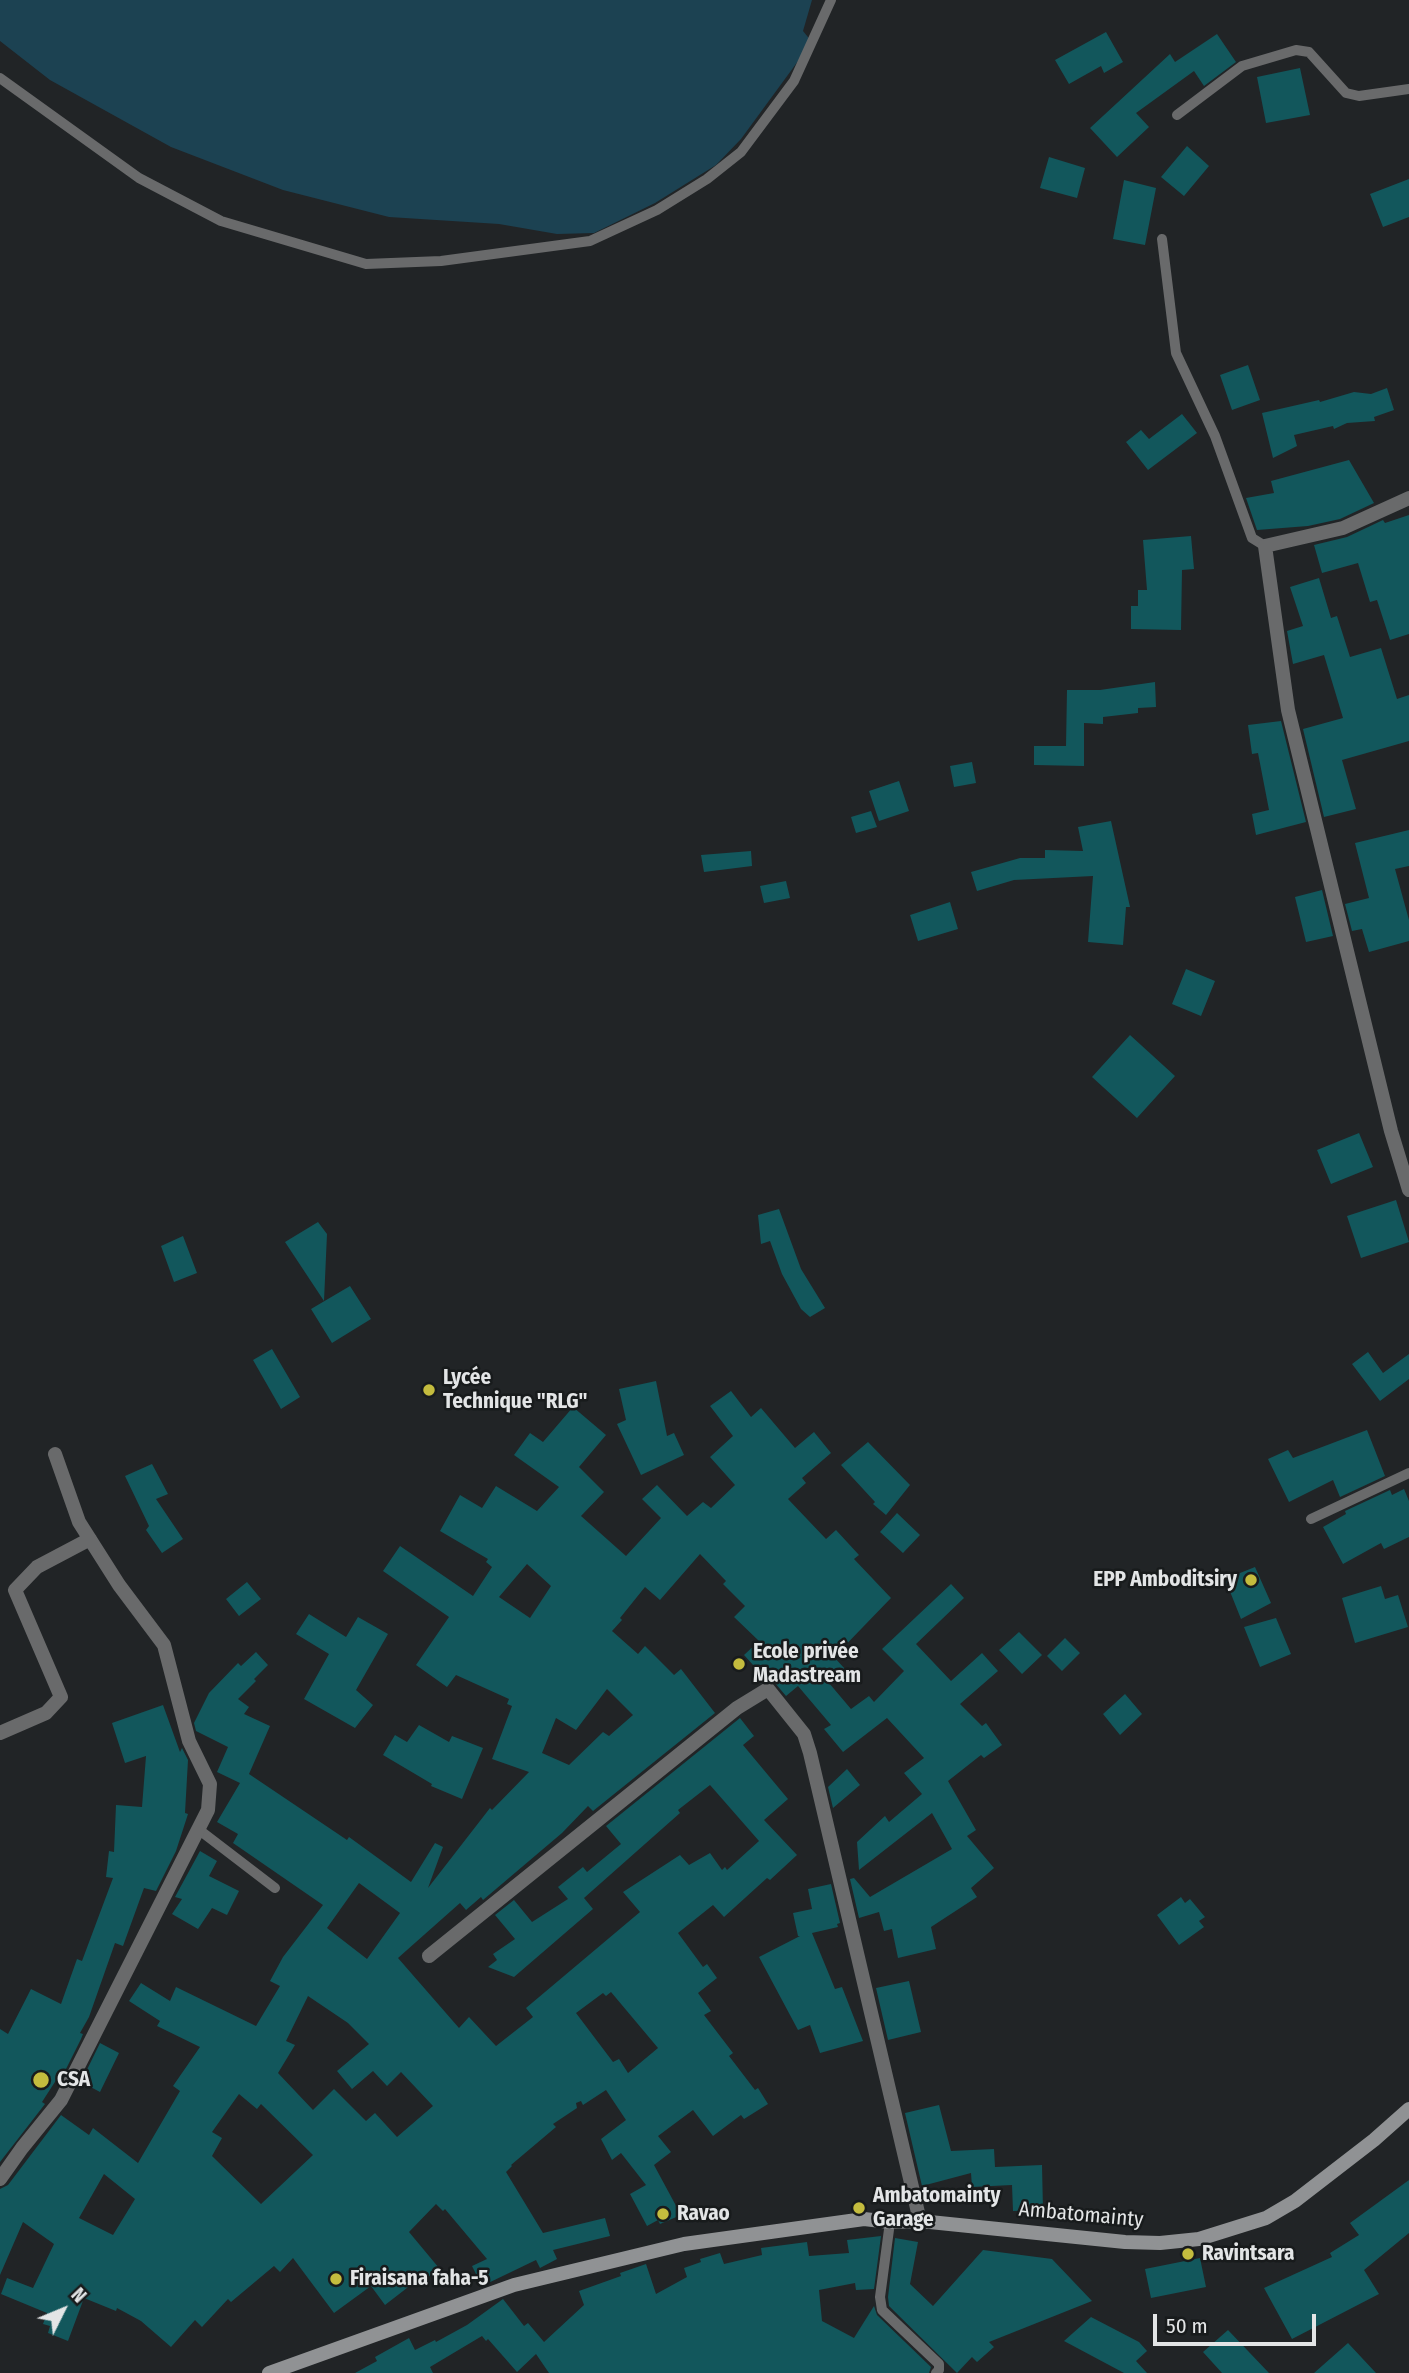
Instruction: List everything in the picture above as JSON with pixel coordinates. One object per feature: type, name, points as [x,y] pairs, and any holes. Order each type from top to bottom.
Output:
[{"type":"main road","name":"Ambatomainty","points":[[270,2373],[514,2285],[684,2244],[864,2219],[920,2221],[1125,2242],[1160,2243],[1199,2239],[1266,2218],[1295,2201],[1374,2140],[1409,2109]]},
{"type":"street","points":[[1409,498],[1343,528],[1265,546],[1288,710],[1391,1131],[1409,1190]]},
{"type":"street","points":[[0,2179],[61,2100],[208,1810],[210,1784],[189,1741],[164,1645],[119,1585],[79,1522],[55,1454]]},
{"type":"street","points":[[0,1733],[46,1713],[61,1697],[15,1590],[37,1567],[90,1539]]},
{"type":"street","points":[[429,1956],[737,1709],[768,1689],[804,1734],[810,1753],[920,2221]]},
{"type":"lane","points":[[0,78],[139,178],[221,221],[366,264],[441,261],[590,241],[657,210],[707,179],[741,152],[794,81],[831,0]]},
{"type":"lane","points":[[1177,114],[1242,66],[1296,50],[1309,52],[1346,93],[1359,96],[1409,89]]},
{"type":"lane","points":[[1162,239],[1176,353],[1215,436],[1252,538],[1265,546]]},
{"type":"lane","points":[[1311,1519],[1409,1473]]},
{"type":"lane","points":[[198,1829],[275,1888]]},
{"type":"lane","points":[[890,2222],[880,2297],[882,2310],[939,2364],[936,2373]]},
{"type":"shaded area","points":[[0,0],[812,0],[803,31],[812,42],[741,139],[716,165],[655,203],[594,233],[557,234],[499,224],[389,217],[283,190],[171,147],[50,80],[0,41]]},
{"type":"building","points":[[1106,32],[1123,62],[1104,73],[1101,66],[1069,84],[1055,60]]},
{"type":"building","points":[[1217,34],[1236,62],[1204,86],[1194,71],[1136,113],[1149,127],[1117,157],[1090,128],[1170,54],[1175,62]]},
{"type":"building","points":[[1300,68],[1310,115],[1266,123],[1257,77]]},
{"type":"building","points":[[1187,146],[1209,166],[1184,196],[1161,177]]},
{"type":"building","points":[[1049,157],[1085,168],[1077,198],[1040,188]]},
{"type":"building","points":[[1409,179],[1409,217],[1383,227],[1370,194]]},
{"type":"building","points":[[1124,180],[1156,188],[1145,245],[1113,239]]},
{"type":"building","points":[[1248,365],[1260,400],[1232,410],[1220,375]]},
{"type":"building","points":[[1387,388],[1394,410],[1374,417],[1375,421],[1347,423],[1334,429],[1333,426],[1294,435],[1297,446],[1273,458],[1262,413],[1319,400],[1320,402],[1354,392],[1371,394]]},
{"type":"building","points":[[1182,414],[1197,433],[1148,470],[1126,442],[1141,430],[1149,439]]},
{"type":"building","points":[[1349,460],[1374,503],[1340,519],[1308,526],[1257,530],[1246,498],[1274,493],[1271,481]]},
{"type":"building","points":[[1409,515],[1409,634],[1390,640],[1377,600],[1370,602],[1358,563],[1322,573],[1314,545],[1347,537],[1383,520],[1385,523]]},
{"type":"building","points":[[1191,536],[1194,569],[1182,570],[1181,630],[1131,629],[1131,606],[1138,606],[1138,590],[1147,590],[1143,540]]},
{"type":"building","points":[[1319,578],[1331,618],[1337,616],[1350,657],[1381,648],[1397,699],[1409,695],[1409,741],[1342,760],[1356,809],[1324,817],[1303,729],[1343,718],[1324,655],[1293,664],[1287,631],[1303,626],[1290,587]]},
{"type":"building","points":[[1155,682],[1156,707],[1138,708],[1138,713],[1103,717],[1103,724],[1084,723],[1084,766],[1034,765],[1034,746],[1066,746],[1067,690],[1100,690]]},
{"type":"building","points":[[1281,721],[1306,822],[1256,835],[1252,814],[1269,810],[1258,753],[1252,754],[1248,725]]},
{"type":"building","points":[[972,762],[976,783],[954,787],[950,766]]},
{"type":"building","points":[[899,781],[909,811],[879,821],[869,791]]},
{"type":"building","points":[[871,811],[877,827],[856,833],[851,817]]},
{"type":"building","points":[[1111,821],[1130,907],[1126,907],[1123,945],[1088,942],[1093,876],[1014,880],[977,891],[971,872],[1020,858],[1045,858],[1045,850],[1083,851],[1078,827]]},
{"type":"building","points":[[1409,830],[1409,866],[1395,869],[1409,920],[1409,941],[1369,952],[1362,929],[1352,931],[1345,904],[1369,898],[1355,843]]},
{"type":"building","points":[[751,851],[752,866],[704,872],[701,855]]},
{"type":"building","points":[[786,881],[790,898],[764,903],[760,886]]},
{"type":"building","points":[[1322,890],[1333,936],[1306,942],[1295,897]]},
{"type":"building","points":[[950,902],[958,929],[918,941],[910,915]]},
{"type":"building","points":[[1186,969],[1215,981],[1201,1016],[1172,1004]]},
{"type":"building","points":[[1130,1035],[1175,1076],[1137,1118],[1092,1077]]},
{"type":"building","points":[[1359,1133],[1373,1167],[1331,1184],[1317,1150]]},
{"type":"building","points":[[1396,1200],[1409,1242],[1361,1258],[1347,1216]]},
{"type":"building","points":[[779,1209],[801,1269],[825,1308],[810,1317],[801,1309],[782,1274],[770,1241],[761,1244],[758,1215]]},
{"type":"building","points":[[318,1222],[327,1234],[324,1301],[285,1242]]},
{"type":"building","points":[[183,1236],[197,1273],[174,1282],[161,1246]]},
{"type":"building","points":[[350,1286],[371,1319],[332,1343],[311,1309]]},
{"type":"building","points":[[272,1349],[300,1397],[281,1409],[253,1360]]},
{"type":"building","points":[[1368,1352],[1383,1373],[1409,1354],[1409,1379],[1380,1401],[1352,1364]]},
{"type":"building","points":[[656,1381],[667,1436],[674,1433],[684,1455],[641,1475],[617,1424],[626,1420],[619,1389]]},
{"type":"building","points":[[731,1391],[751,1417],[761,1408],[795,1448],[814,1432],[831,1453],[802,1478],[806,1483],[788,1499],[826,1539],[836,1530],[859,1555],[854,1559],[891,1598],[834,1657],[845,1669],[829,1683],[851,1709],[869,1696],[874,1702],[904,1671],[882,1649],[951,1584],[964,1598],[916,1644],[951,1681],[982,1653],[998,1671],[960,1704],[982,1726],[986,1723],[1002,1745],[984,1758],[981,1755],[948,1781],[976,1830],[967,1836],[994,1868],[971,1888],[977,1897],[931,1927],[936,1949],[898,1958],[892,1929],[884,1931],[879,1912],[859,1918],[850,1879],[854,1878],[870,1897],[952,1849],[932,1813],[859,1870],[857,1842],[885,1816],[889,1822],[922,1794],[904,1773],[924,1758],[887,1718],[843,1752],[824,1729],[831,1725],[798,1686],[786,1696],[744,1655],[759,1641],[734,1617],[745,1606],[723,1584],[726,1581],[700,1554],[660,1600],[645,1587],[612,1631],[638,1654],[645,1646],[674,1675],[681,1669],[715,1713],[593,1811],[588,1806],[562,1833],[483,1900],[481,1897],[466,1910],[460,1903],[398,1958],[459,2028],[469,2017],[496,2046],[533,2017],[526,2008],[640,1912],[623,1892],[680,1855],[689,1865],[710,1853],[722,1870],[725,1867],[727,1870],[759,1841],[710,1785],[678,1810],[680,1813],[584,1898],[593,1909],[514,1977],[488,1967],[497,1960],[493,1954],[515,1939],[495,1915],[514,1900],[532,1922],[568,1899],[558,1887],[583,1867],[587,1872],[621,1844],[606,1826],[740,1718],[754,1736],[743,1745],[788,1799],[764,1820],[797,1855],[724,1917],[713,1905],[678,1933],[703,1967],[707,1964],[717,1978],[698,1993],[711,2011],[704,2015],[733,2053],[729,2056],[755,2090],[758,2088],[768,2104],[744,2119],[741,2115],[713,2136],[693,2110],[658,2136],[671,2152],[654,2165],[681,2215],[660,2224],[658,2220],[647,2226],[630,2194],[646,2185],[621,2153],[612,2160],[601,2139],[626,2120],[606,2090],[583,2105],[581,2101],[576,2103],[577,2108],[553,2124],[556,2127],[506,2172],[543,2233],[605,2218],[610,2236],[553,2250],[557,2259],[540,2268],[536,2260],[482,2286],[472,2266],[487,2259],[445,2209],[443,2211],[436,2204],[409,2232],[439,2268],[419,2285],[416,2281],[385,2305],[371,2286],[334,2313],[293,2258],[280,2272],[274,2266],[231,2302],[228,2299],[202,2327],[195,2320],[171,2347],[141,2321],[117,2308],[116,2311],[84,2298],[68,2341],[48,2333],[50,2326],[43,2324],[47,2313],[1,2294],[7,2278],[33,2288],[54,2244],[23,2222],[0,2275],[0,2189],[8,2185],[61,2115],[89,2135],[93,2128],[138,2163],[180,2091],[173,2086],[200,2047],[157,2026],[160,2021],[129,2001],[141,1983],[170,2001],[176,1987],[256,2026],[280,1986],[270,1981],[283,1957],[323,1905],[233,1843],[238,1834],[217,1822],[240,1783],[217,1772],[228,1747],[196,1731],[194,1723],[209,1693],[238,1663],[241,1666],[256,1652],[268,1665],[238,1699],[249,1707],[244,1714],[270,1726],[249,1774],[347,1840],[349,1837],[411,1882],[435,1843],[443,1847],[428,1888],[490,1808],[492,1810],[529,1772],[492,1759],[512,1706],[507,1704],[509,1699],[456,1675],[447,1687],[416,1665],[449,1617],[383,1571],[400,1546],[473,1596],[492,1567],[486,1562],[488,1559],[440,1531],[460,1495],[482,1508],[496,1486],[537,1511],[559,1487],[514,1455],[530,1433],[543,1442],[573,1407],[606,1435],[579,1467],[604,1492],[581,1516],[626,1556],[661,1518],[642,1499],[657,1485],[687,1516],[703,1502],[711,1508],[735,1485],[710,1457],[733,1436],[710,1406]],"holes":[[[527,1564],[551,1586],[530,1618],[499,1597]],[[607,1689],[633,1715],[609,1736],[603,1732],[569,1765],[542,1753],[556,1718],[576,1730]],[[359,1883],[400,1913],[367,1959],[327,1928]],[[611,1992],[658,2048],[628,2073],[619,2059],[613,2062],[576,2013],[603,1993],[606,1996]],[[308,1996],[348,2023],[369,2044],[337,2071],[352,2089],[373,2071],[387,2086],[401,2072],[433,2106],[397,2137],[375,2113],[366,2121],[334,2089],[313,2110],[278,2073],[295,2045],[286,2041]],[[239,2094],[257,2109],[261,2104],[313,2155],[261,2204],[212,2156],[222,2138],[212,2132]],[[104,2174],[135,2199],[113,2235],[79,2218]]]},
{"type":"building","points":[[1367,1430],[1385,1476],[1340,1497],[1333,1480],[1289,1502],[1268,1459],[1288,1450],[1293,1458]]},
{"type":"building","points":[[868,1442],[910,1485],[886,1515],[873,1504],[875,1502],[841,1465]]},
{"type":"building","points":[[152,1464],[168,1494],[156,1499],[183,1539],[162,1553],[146,1530],[149,1526],[125,1476]]},
{"type":"building","points":[[1404,1489],[1409,1501],[1409,1537],[1384,1549],[1381,1543],[1343,1564],[1323,1527],[1346,1514],[1345,1511],[1390,1490],[1392,1495]]},
{"type":"building","points":[[897,1513],[920,1535],[903,1553],[880,1532]]},
{"type":"building","points":[[1255,1567],[1271,1603],[1241,1619],[1225,1579]]},
{"type":"building","points":[[247,1582],[261,1599],[239,1616],[226,1599]]},
{"type":"building","points":[[1381,1586],[1385,1599],[1398,1595],[1408,1627],[1355,1643],[1342,1598]]},
{"type":"building","points":[[309,1614],[346,1637],[358,1617],[388,1634],[356,1690],[373,1705],[355,1728],[304,1699],[329,1654],[296,1634]]},
{"type":"building","points":[[1276,1618],[1291,1654],[1260,1667],[1244,1627]]},
{"type":"building","points":[[1019,1632],[1042,1655],[1022,1674],[999,1650]]},
{"type":"building","points":[[1065,1638],[1080,1653],[1062,1671],[1047,1656]]},
{"type":"building","points":[[1125,1694],[1142,1714],[1120,1735],[1103,1714]]},
{"type":"building","points":[[163,1705],[180,1752],[182,1748],[188,1760],[185,1813],[188,1814],[176,1851],[156,1891],[144,1888],[123,1946],[115,1943],[89,2017],[80,2033],[83,2034],[64,2073],[62,2071],[42,2102],[45,2104],[0,2162],[0,2029],[8,2034],[31,1989],[61,2004],[77,1959],[82,1961],[113,1878],[106,1877],[109,1851],[114,1852],[116,1805],[142,1807],[146,1756],[125,1763],[112,1723]]},
{"type":"building","points":[[419,1725],[449,1742],[452,1736],[483,1748],[462,1799],[431,1786],[432,1784],[383,1755],[395,1735],[407,1742]]},
{"type":"building","points":[[847,1769],[860,1785],[833,1808],[828,1787]]},
{"type":"building","points":[[200,1851],[217,1861],[209,1876],[239,1891],[227,1915],[212,1908],[198,1929],[172,1914],[182,1899],[175,1897]]},
{"type":"building","points":[[831,1884],[840,1923],[837,1924],[838,1927],[812,1933],[835,1989],[842,1987],[863,2041],[820,2053],[810,2025],[798,2030],[759,1957],[800,1936],[793,1913],[812,1909],[808,1889]]},
{"type":"building","points":[[1181,1897],[1185,1903],[1190,1899],[1205,1917],[1199,1921],[1204,1927],[1179,1945],[1157,1915]]},
{"type":"building","points":[[909,1981],[921,2032],[888,2040],[876,1988]]},
{"type":"building","points":[[100,2043],[119,2053],[100,2092],[81,2082]]},
{"type":"building","points":[[939,2105],[951,2151],[994,2149],[995,2167],[1042,2165],[1043,2210],[1013,2211],[1012,2185],[972,2187],[971,2173],[922,2186],[905,2113]]},
{"type":"building","points":[[1409,2180],[1409,2233],[1364,2270],[1379,2294],[1292,2339],[1264,2288],[1332,2257],[1330,2253],[1359,2235],[1350,2223]]},
{"type":"building","points":[[881,2236],[874,2289],[856,2290],[855,2283],[819,2290],[822,2321],[854,2338],[874,2306],[877,2315],[931,2367],[929,2373],[549,2373],[536,2354],[517,2372],[488,2339],[486,2341],[482,2336],[430,2367],[433,2373],[355,2373],[377,2361],[375,2357],[409,2338],[415,2350],[435,2340],[436,2342],[467,2325],[503,2299],[524,2326],[528,2323],[544,2342],[584,2305],[579,2291],[646,2264],[656,2294],[687,2277],[684,2268],[701,2262],[700,2259],[720,2253],[724,2264],[762,2255],[761,2248],[807,2242],[809,2256],[849,2253],[847,2240]]},
{"type":"building","points":[[895,2238],[918,2242],[910,2284],[933,2306],[983,2250],[1052,2259],[1092,2301],[989,2342],[994,2347],[977,2362],[972,2357],[957,2373],[889,2306]]},
{"type":"building","points":[[1200,2258],[1206,2287],[1151,2298],[1145,2269]]},
{"type":"building","points":[[1091,2317],[1139,2342],[1147,2351],[1136,2361],[1147,2373],[1124,2373],[1064,2341]]},
{"type":"building","points":[[1228,2330],[1269,2373],[1222,2373],[1203,2352]]},
{"type":"building","points":[[1348,2343],[1376,2373],[1314,2373]]},
{"type":"place","name":"Lycée Technique \"RLG\"","points":[[429,1390]]},
{"type":"place","name":"EPP Amboditsiry","points":[[1251,1580]]},
{"type":"place","name":"Ecole privée Madastream","points":[[739,1664]]},
{"type":"place","name":"CSA","points":[[41,2080]]},
{"type":"place","name":"Ambatomainty Garage","points":[[859,2208]]},
{"type":"place","name":"Ravao","points":[[663,2214]]},
{"type":"place","name":"Ravintsara","points":[[1188,2254]]},
{"type":"place","name":"Firaisana faha-5","points":[[336,2279]]}]
